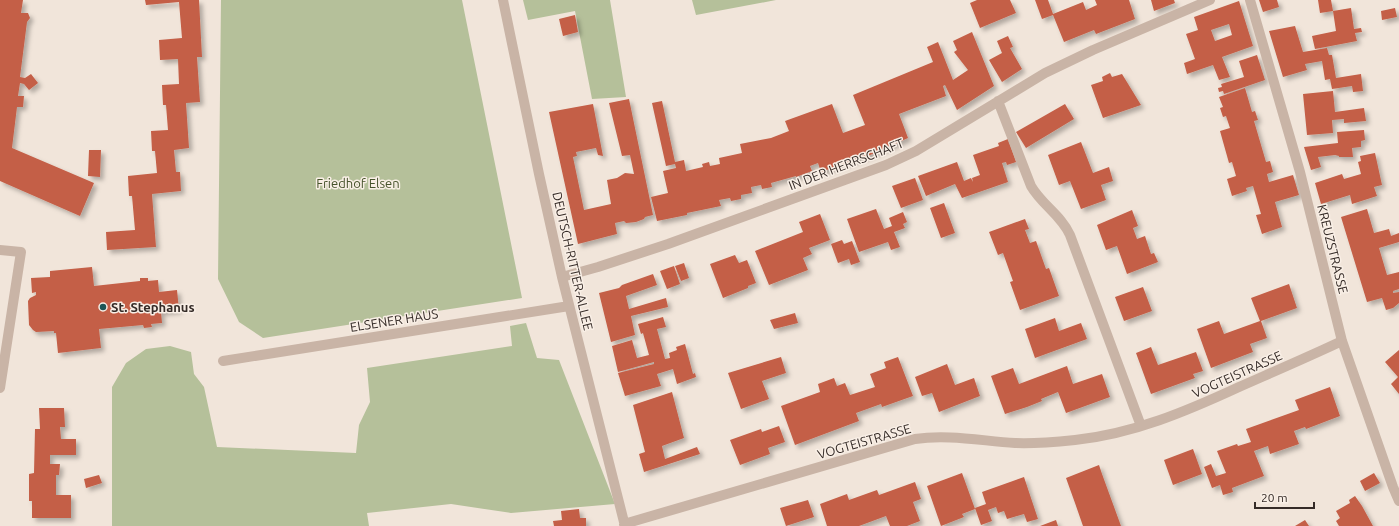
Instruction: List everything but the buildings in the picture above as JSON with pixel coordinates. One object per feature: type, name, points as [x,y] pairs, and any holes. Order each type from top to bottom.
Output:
[{"type":"street","name":"DEUTSCH-RITTER-ALLEE","points":[[503,0],[562,277],[625,525]]},
{"type":"street","name":"IN DER HERRSCHAFT","points":[[562,277],[668,244],[886,165],[916,150],[1069,60],[1210,0]]},
{"type":"street","name":"KREUZSTRASSE","points":[[1250,0],[1300,172],[1342,341],[1399,501]]},
{"type":"street","points":[[998,101],[1031,186],[1038,196],[1062,220],[1070,235],[1141,426]]},
{"type":"street","points":[[0,250],[21,252],[0,388]]},
{"type":"street","name":"ELSENER HAUS","points":[[223,361],[570,306]]},
{"type":"street","name":"VOGTEISTRASSE","points":[[625,525],[915,439],[937,437],[1020,443],[1056,442],[1093,438],[1141,426],[1201,405],[1342,341]]},
{"type":"green space","name":"Friedhof Elsen","points":[[221,0],[462,0],[522,298],[263,338],[239,322],[218,279]]},
{"type":"green space","points":[[523,0],[610,0],[626,97],[592,99],[575,11],[528,20]]},
{"type":"green space","points":[[692,0],[776,0],[696,15]]},
{"type":"green space","points":[[526,323],[537,358],[559,360],[615,504],[511,513],[451,504],[367,513],[369,526],[112,526],[112,387],[126,363],[146,349],[170,346],[191,352],[194,374],[204,387],[217,447],[356,453],[359,425],[370,402],[367,368],[512,346],[510,326]]},
{"type":"place","name":"St. Stephanus","points":[[103,307]]}]
